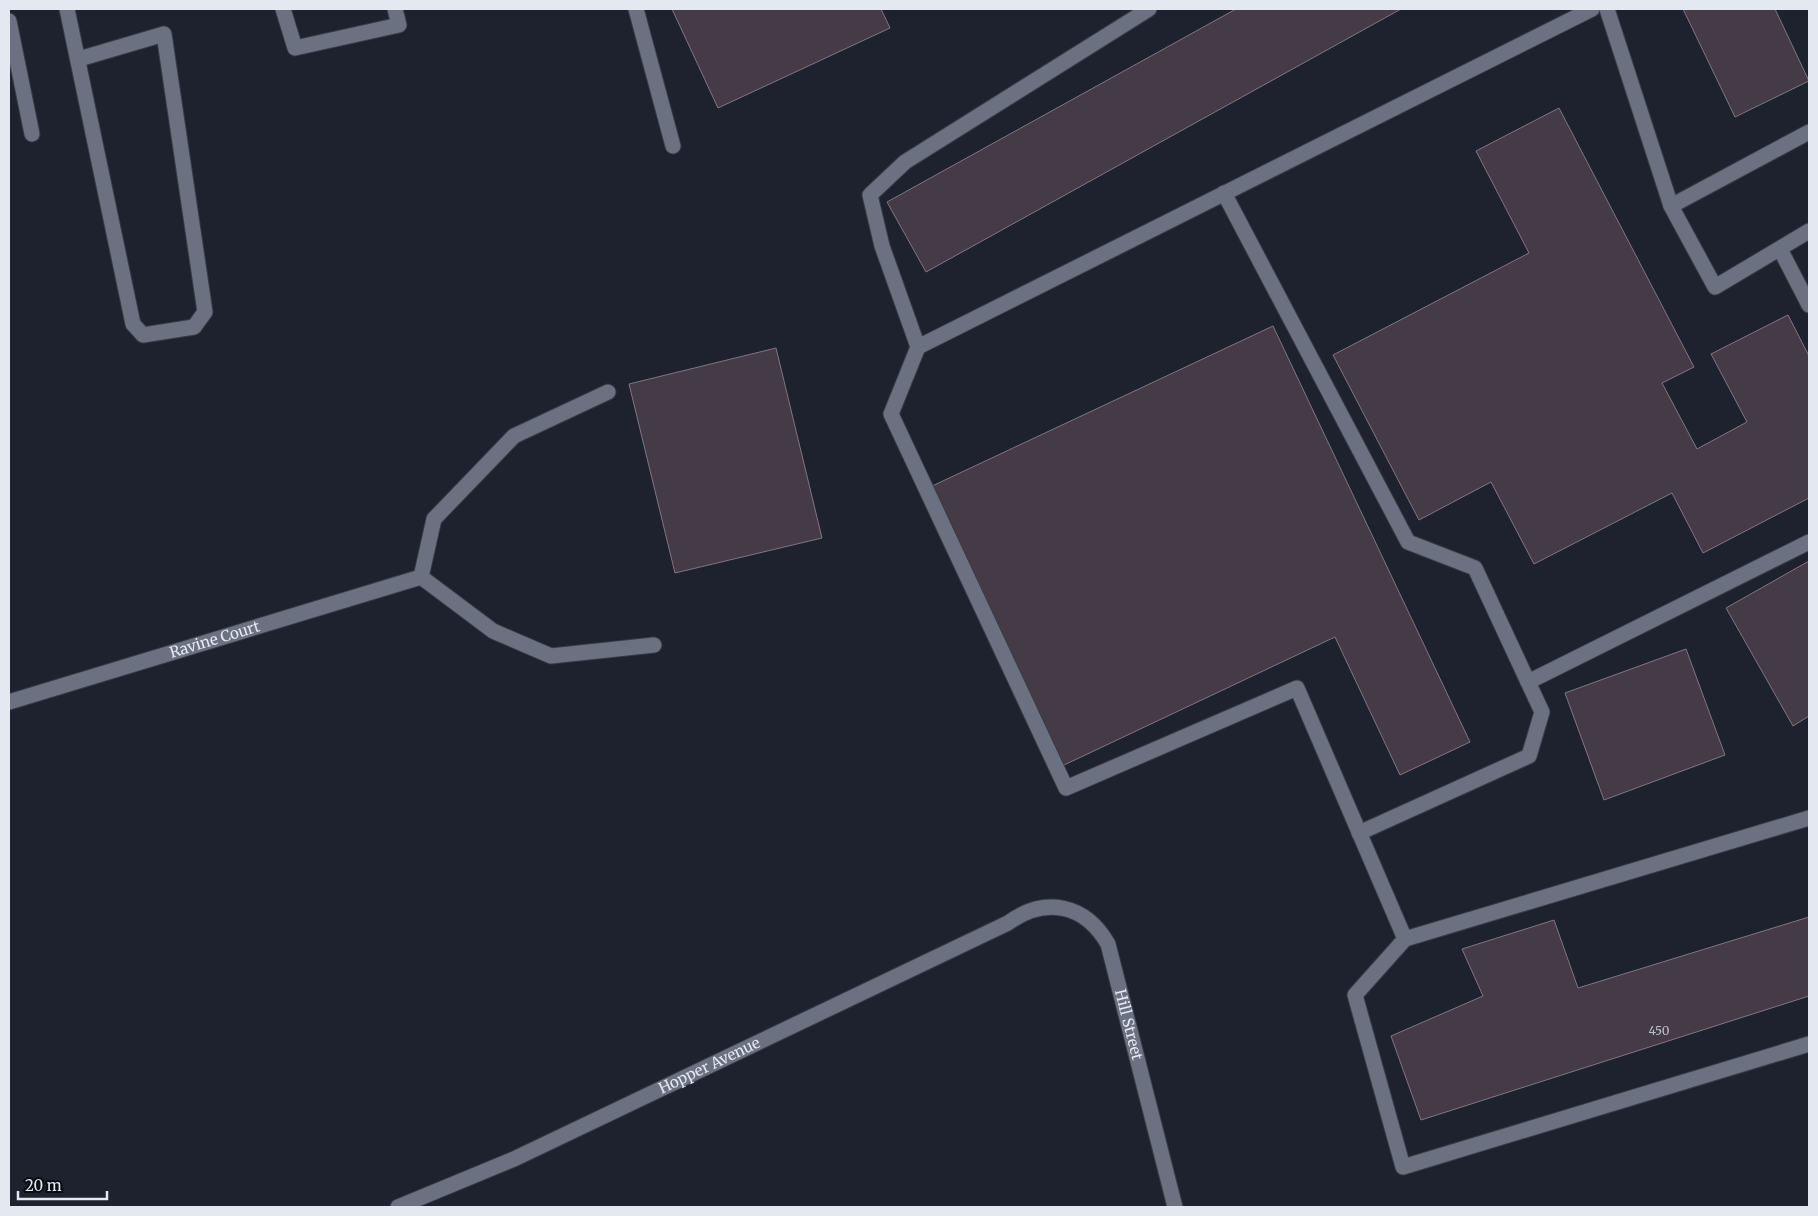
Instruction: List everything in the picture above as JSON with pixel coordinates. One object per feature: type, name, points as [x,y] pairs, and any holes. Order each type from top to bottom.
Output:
[{"type":"street","points":[[67,9],[80,59],[134,324],[143,335],[194,327],[205,312],[164,34],[80,59]]},
{"type":"street","points":[[283,9],[295,48],[399,25],[395,9]]},
{"type":"street","points":[[636,9],[673,146]]},
{"type":"street","points":[[918,347],[882,246],[870,195],[905,162],[1149,9]]},
{"type":"street","points":[[1405,939],[1296,688],[1066,788],[891,414],[918,347],[1592,9]]},
{"type":"street","points":[[1607,9],[1671,206],[1716,287],[1809,231]]},
{"type":"street","points":[[9,21],[32,134]]},
{"type":"street","points":[[1671,206],[1809,132]]},
{"type":"street","points":[[1224,193],[1408,542],[1474,568],[1542,712],[1529,756],[1359,833]]},
{"type":"street","points":[[1780,249],[1809,305]]},
{"type":"street","points":[[608,392],[514,436],[434,519],[421,577],[493,631],[551,656],[654,645]]},
{"type":"street","points":[[1528,682],[1809,542]]},
{"type":"street","name":"Ravine Court","points":[[9,702],[421,577]]},
{"type":"street","points":[[1809,818],[1405,939],[1355,994],[1403,1167],[1809,1044]]},
{"type":"street","name":"Hill Street","points":[[1019,915],[1038,908],[1060,907],[1079,914],[1097,927],[1108,944],[1175,1207]]},
{"type":"street","name":"Hopper Avenue","points":[[398,1207],[514,1159],[1008,923],[1019,915]]},
{"type":"building","points":[[672,9],[881,9],[890,28],[718,108]]},
{"type":"building","points":[[1236,9],[1401,9],[926,272],[887,202]]},
{"type":"building","points":[[1683,9],[1775,9],[1809,81],[1735,117]]},
{"type":"building","points":[[1559,108],[1694,367],[1662,383],[1697,449],[1747,422],[1711,354],[1788,315],[1809,356],[1809,498],[1703,553],[1672,493],[1534,564],[1491,482],[1419,520],[1333,355],[1529,253],[1476,151]]},
{"type":"building","points":[[1273,326],[1470,742],[1400,775],[1335,637],[1062,766],[930,487]]},
{"type":"building","points":[[776,348],[822,538],[675,573],[629,384]]},
{"type":"building","points":[[1809,561],[1809,716],[1793,726],[1726,608]]},
{"type":"building","points":[[1686,649],[1725,755],[1604,800],[1565,693]]},
{"type":"building","points":[[1809,917],[1809,996],[1421,1120],[1391,1036],[1483,996],[1462,949],[1554,920],[1578,988]]}]
